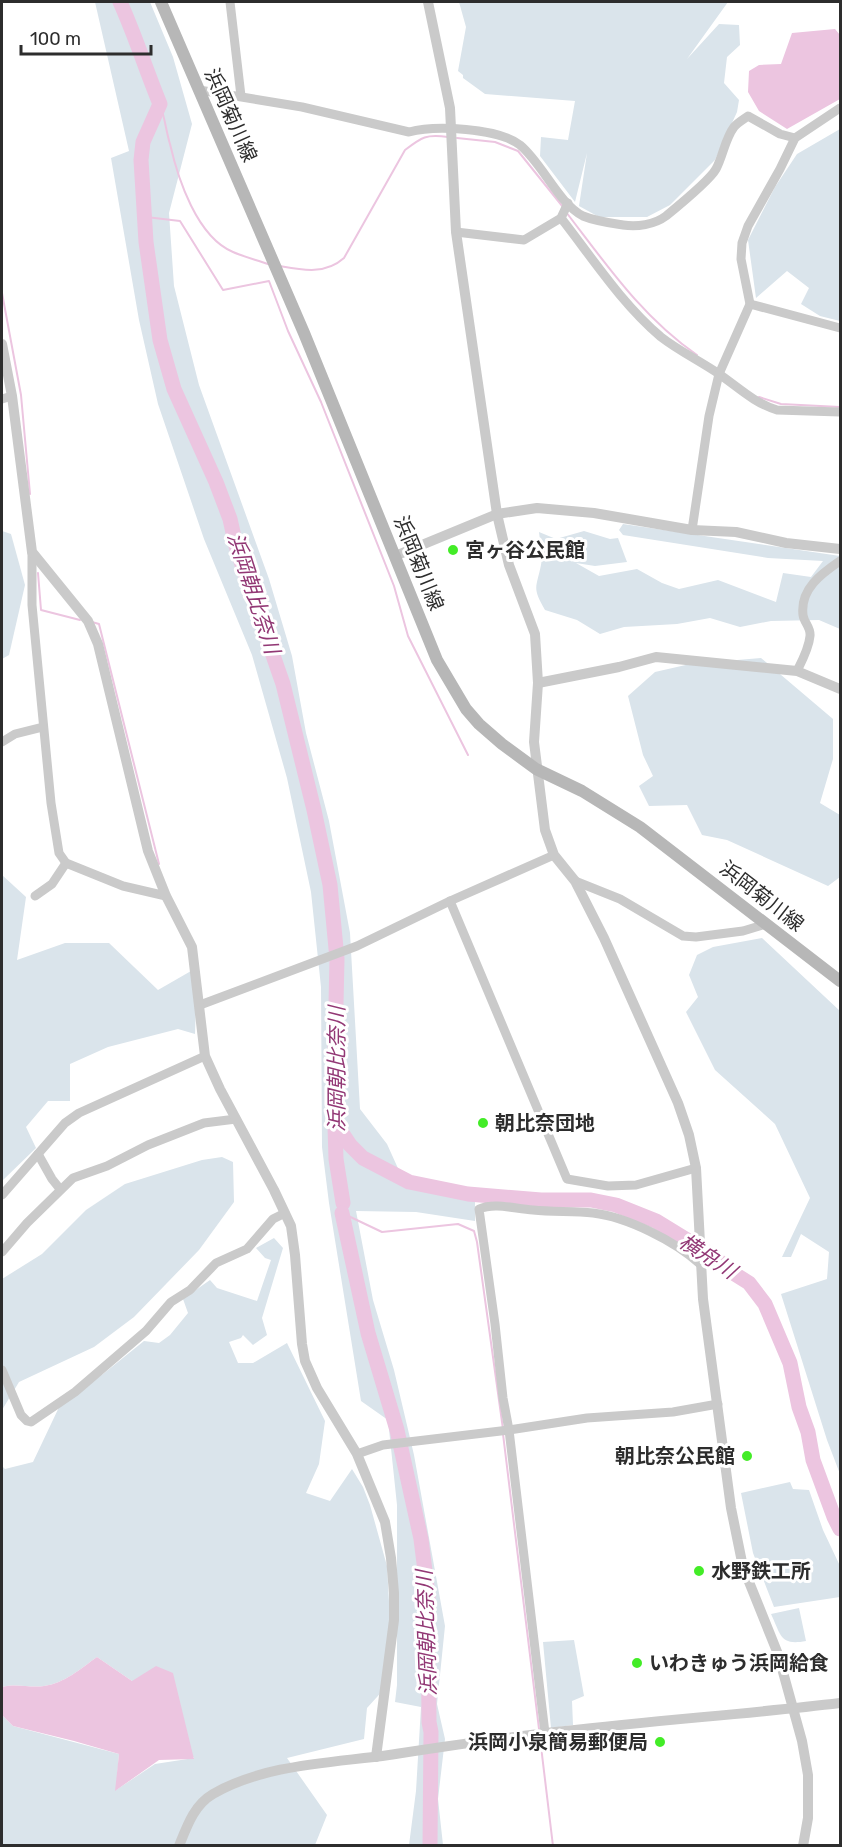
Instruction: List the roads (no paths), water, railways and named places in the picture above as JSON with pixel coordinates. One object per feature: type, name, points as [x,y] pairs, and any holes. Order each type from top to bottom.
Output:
[{"type":"main road","name":"浜岡菊川線","points":[[160,2],[304,333],[437,660],[466,709],[494,737],[536,769],[582,791],[640,827],[840,981]]},
{"type":"street","points":[[230,2],[241,96]]},
{"type":"street","points":[[428,2],[450,108],[456,232],[497,514],[509,565],[535,634],[538,683],[534,742],[545,830],[554,855],[575,881],[604,938],[678,1103],[689,1135],[696,1168],[703,1299],[731,1508],[743,1567],[778,1654],[795,1710],[808,1775],[808,1818],[803,1845]]},
{"type":"street","points":[[199,90],[302,107],[409,132],[451,128],[502,136],[519,144],[536,160],[574,210],[584,216],[604,222],[630,226],[651,224],[665,217],[715,170],[734,127],[748,116],[780,134],[795,138]]},
{"type":"street","points":[[692,530],[709,416],[719,374],[750,304],[741,259],[742,243],[748,226],[780,170],[795,138],[840,108]]},
{"type":"street","points":[[456,232],[524,240],[561,218],[568,203]]},
{"type":"street","points":[[561,218],[633,310],[663,338],[719,374],[750,398],[768,407],[777,410],[840,412]]},
{"type":"street","points":[[750,304],[840,328]]},
{"type":"street","points":[[2,344],[7,398],[32,552],[32,605],[43,728],[59,853],[66,863],[123,886],[166,896]]},
{"type":"street","points":[[395,556],[497,514],[537,508],[594,513],[692,530],[736,532],[786,543],[840,547]]},
{"type":"street","points":[[32,552],[83,614],[98,644],[148,850],[166,896],[192,947],[206,1056],[291,1226],[296,1255],[305,1361],[317,1388],[357,1454],[385,1522],[394,1593],[387,1686],[376,1757]]},
{"type":"street","points":[[797,671],[810,639],[810,629],[803,617],[804,599],[813,581],[840,561]]},
{"type":"street","points":[[538,683],[619,667],[656,657],[797,671],[840,689]]},
{"type":"street","points":[[2,742],[15,734],[43,728]]},
{"type":"street","points":[[200,1005],[357,946],[450,901],[554,855]]},
{"type":"street","points":[[35,896],[52,884],[66,863]]},
{"type":"street","points":[[575,881],[620,899],[683,936],[696,937],[743,931],[766,924]]},
{"type":"street","points":[[450,901],[567,1179],[608,1186],[636,1185],[696,1168]]},
{"type":"street","points":[[2,1195],[65,1123],[79,1113],[206,1056]]},
{"type":"street","points":[[2,1252],[73,1178],[107,1166],[148,1144],[204,1123],[236,1119]]},
{"type":"street","points":[[38,1154],[60,1189]]},
{"type":"street","points":[[541,1734],[505,1431],[495,1324],[479,1209],[489,1205],[595,1213],[652,1232],[700,1264]]},
{"type":"street","points":[[2,1370],[21,1415],[31,1422],[75,1392],[146,1332],[171,1302],[190,1290],[216,1263],[247,1249],[273,1220],[285,1213]]},
{"type":"street","points":[[357,1454],[383,1445],[505,1431],[587,1418],[673,1412],[718,1404]]},
{"type":"street","points":[[179,1845],[194,1812],[212,1794],[259,1775],[318,1764],[541,1734],[795,1710],[840,1703]]},
{"type":"waterway","name":"浜岡朝比奈川","points":[[120,2],[160,104],[143,142],[141,160],[146,242],[160,340],[174,389],[230,519],[236,546],[283,684],[330,885],[337,959],[334,1094],[336,1159],[343,1203]]},
{"type":"waterway","points":[[160,104],[178,174],[199,220],[220,244],[237,254],[268,264]]},
{"type":"waterway","points":[[280,266],[313,270],[329,267],[344,258],[405,150],[425,138],[448,137]]},
{"type":"waterway","points":[[457,138],[495,142],[518,151],[563,207]]},
{"type":"waterway","points":[[566,212],[642,307],[677,340],[697,355]]},
{"type":"waterway","points":[[146,217],[180,221],[223,290],[269,281],[288,331],[321,402],[394,586],[408,636],[468,755]]},
{"type":"waterway","points":[[2,293],[21,395],[30,494]]},
{"type":"waterway","points":[[759,397],[781,404],[840,407]]},
{"type":"waterway","points":[[38,573],[41,610],[80,620]]},
{"type":"waterway","points":[[92,622],[99,624],[159,864]]},
{"type":"waterway","name":"横舟川","points":[[336,1124],[350,1145],[363,1158],[409,1182],[468,1194],[541,1200],[591,1200],[616,1205],[656,1221],[713,1256],[749,1283],[765,1304],[790,1363],[813,1460],[840,1529]]},
{"type":"waterway","points":[[343,1203],[342,1213],[382,1232],[458,1224],[474,1231],[503,1429]]},
{"type":"waterway","name":"浜岡朝比奈川","points":[[342,1213],[368,1333],[397,1430],[421,1539],[428,1595],[431,1732],[430,1846]]},
{"type":"waterway","points":[[503,1434],[539,1729]]},
{"type":"waterway","points":[[540,1738],[553,1846]]},
{"type":"place","name":"宮ヶ谷公民館","points":[[453,550]]},
{"type":"place","name":"朝比奈団地","points":[[483,1123]]},
{"type":"place","name":"朝比奈公民館","points":[[747,1456]]},
{"type":"place","name":"水野鉄工所","points":[[699,1571]]},
{"type":"place","name":"いわきゅう浜岡給食","points":[[637,1663]]},
{"type":"place","name":"浜岡小泉簡易郵便局","points":[[660,1742]]}]
